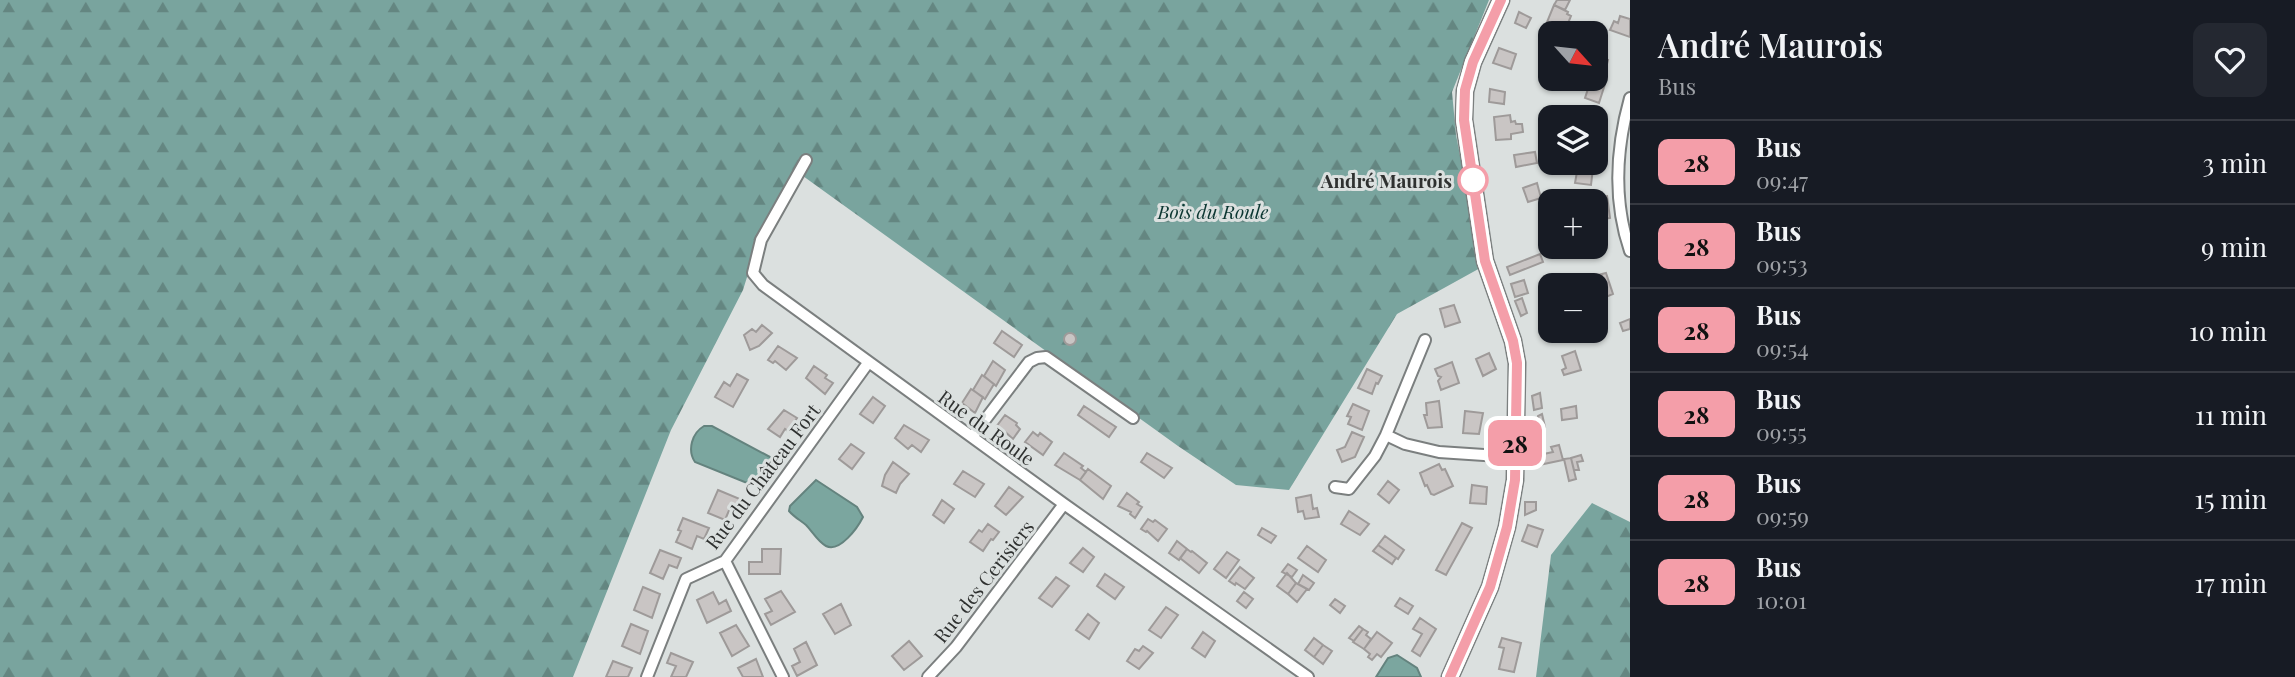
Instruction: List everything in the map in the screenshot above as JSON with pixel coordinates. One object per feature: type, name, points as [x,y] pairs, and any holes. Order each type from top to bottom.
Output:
[{"type":"street","points":[[1450,677],[1493,575],[1507,527],[1515,480],[1517,363],[1513,341],[1485,261],[1464,120],[1465,90],[1473,62],[1501,0]]},
{"type":"street","points":[[1630,98],[1618,162],[1619,206],[1630,251]]},
{"type":"street","name":"Rue du Roule","points":[[806,160],[761,240],[753,273],[763,285],[1308,677]]},
{"type":"street","points":[[1335,487],[1349,489],[1375,456],[1426,340]]},
{"type":"street","points":[[972,437],[1030,362],[1037,358],[1046,357],[1133,418]]},
{"type":"street","name":"Rue du Château Fort","points":[[647,677],[687,579],[724,561],[868,363]]},
{"type":"street","points":[[1386,435],[1405,444],[1439,452],[1514,457]]},
{"type":"street","name":"Rue des Cerisiers","points":[[928,677],[956,647],[1064,504]]},
{"type":"street","points":[[724,561],[783,677]]},
{"type":"green space","name":"Bois du Roule","points":[[0,0],[1489,0],[1452,92],[1456,135],[1482,267],[1397,314],[1289,490],[1236,485],[796,171],[761,232],[743,290],[671,430],[573,677],[0,677]]},
{"type":"green space","points":[[1592,503],[1630,522],[1630,677],[1536,677],[1551,555]]},
{"type":"shaded area","points":[[704,426],[712,426],[770,457],[772,465],[768,475],[757,487],[695,462],[691,452],[692,442],[696,433]]},
{"type":"shaded area","points":[[816,480],[857,507],[863,517],[848,538],[837,546],[823,544],[789,511],[790,506]]},
{"type":"shaded area","points":[[1397,655],[1417,668],[1421,677],[1376,677],[1388,658]]},
{"type":"building","points":[[1557,0],[1570,0],[1565,10],[1554,5]]},
{"type":"building","points":[[1554,5],[1571,16],[1569,21],[1547,21]]},
{"type":"building","points":[[1519,12],[1531,18],[1526,28],[1515,23]]},
{"type":"building","points":[[1620,16],[1630,19],[1630,37],[1610,30],[1614,21],[1618,23]]},
{"type":"building","points":[[1499,48],[1516,54],[1511,69],[1493,63]]},
{"type":"building","points":[[1490,89],[1505,92],[1504,104],[1489,102]]},
{"type":"building","points":[[1587,91],[1603,91],[1599,103],[1585,98]]},
{"type":"building","points":[[1510,115],[1511,122],[1522,124],[1523,132],[1511,134],[1511,139],[1496,140],[1494,117]]},
{"type":"building","points":[[1535,152],[1537,163],[1516,167],[1514,155]]},
{"type":"building","points":[[1576,175],[1592,175],[1591,185],[1575,183]]},
{"type":"building","points":[[1537,183],[1538,199],[1528,202],[1523,188]]},
{"type":"building","points":[[1538,255],[1538,259],[1543,262],[1510,275],[1507,267]]},
{"type":"building","points":[[1608,279],[1613,294],[1608,296]]},
{"type":"building","points":[[1524,280],[1528,293],[1515,297],[1511,284]]},
{"type":"building","points":[[1522,298],[1527,313],[1521,316],[1515,301]]},
{"type":"building","points":[[1454,305],[1460,322],[1445,327],[1440,309]]},
{"type":"building","points":[[1630,319],[1630,329],[1623,331],[1620,323]]},
{"type":"building","points":[[762,325],[772,333],[759,346],[750,350],[744,335],[752,329],[756,332]]},
{"type":"building","points":[[1002,331],[1022,345],[1014,357],[994,343]]},
{"type":"building","points":[[1070,333],[1076,339],[1070,345],[1064,339]]},
{"type":"building","points":[[778,346],[797,358],[786,370],[775,361],[773,363],[768,360]]},
{"type":"building","points":[[1575,351],[1581,370],[1564,375],[1562,370],[1566,368],[1562,356]]},
{"type":"building","points":[[1489,353],[1496,369],[1483,376],[1476,359]]},
{"type":"building","points":[[993,361],[1005,370],[996,386],[984,376]]},
{"type":"building","points":[[1452,362],[1459,383],[1441,390],[1438,381],[1441,377],[1435,369]]},
{"type":"building","points":[[814,366],[833,383],[825,394],[806,378]]},
{"type":"building","points":[[1367,369],[1382,376],[1372,394],[1358,388]]},
{"type":"building","points":[[737,374],[748,380],[733,407],[715,397],[724,382],[730,386]]},
{"type":"building","points":[[982,375],[994,384],[985,399],[973,390]]},
{"type":"building","points":[[971,389],[983,397],[975,413],[962,403]]},
{"type":"building","points":[[1540,393],[1542,408],[1534,410],[1532,396]]},
{"type":"building","points":[[873,397],[885,406],[873,423],[860,414]]},
{"type":"building","points":[[1439,401],[1442,427],[1428,428],[1424,415],[1427,415],[1426,403]]},
{"type":"building","points":[[1353,404],[1369,411],[1362,430],[1348,424],[1351,417],[1347,416]]},
{"type":"building","points":[[1084,406],[1116,427],[1109,437],[1078,415]]},
{"type":"building","points":[[1576,406],[1577,418],[1562,420],[1561,409]]},
{"type":"building","points":[[784,410],[797,418],[780,437],[768,429]]},
{"type":"building","points":[[1465,411],[1483,413],[1479,434],[1463,433]]},
{"type":"building","points":[[1542,414],[1545,427],[1540,429],[1538,416]]},
{"type":"building","points":[[1005,415],[1017,423],[1020,429],[1013,439],[996,427]]},
{"type":"building","points":[[904,425],[929,440],[921,452],[912,445],[908,449],[895,438]]},
{"type":"building","points":[[1538,429],[1537,437],[1527,440],[1526,432]]},
{"type":"building","points":[[1033,432],[1038,436],[1040,433],[1052,442],[1043,455],[1025,442]]},
{"type":"building","points":[[1352,432],[1364,437],[1355,457],[1342,462],[1337,450],[1345,447]]},
{"type":"building","points":[[851,444],[864,453],[852,469],[839,459]]},
{"type":"building","points":[[1559,445],[1563,460],[1539,465],[1539,455],[1553,452],[1551,447]]},
{"type":"building","points":[[1064,453],[1083,466],[1081,468],[1086,472],[1080,480],[1055,465]]},
{"type":"building","points":[[1147,453],[1172,468],[1164,478],[1141,462]]},
{"type":"building","points":[[1581,455],[1583,461],[1577,462],[1579,470],[1574,470],[1571,458]]},
{"type":"building","points":[[1571,458],[1576,479],[1569,481],[1564,459]]},
{"type":"building","points":[[893,462],[909,474],[896,493],[882,486]]},
{"type":"building","points":[[1439,464],[1442,470],[1445,469],[1453,486],[1434,495],[1427,485],[1425,486],[1420,473]]},
{"type":"building","points":[[1088,469],[1111,486],[1103,499],[1080,480]]},
{"type":"building","points":[[963,471],[984,484],[975,497],[954,484]]},
{"type":"building","points":[[1388,481],[1399,490],[1389,503],[1378,494]]},
{"type":"building","points":[[1472,485],[1487,487],[1486,504],[1470,503]]},
{"type":"building","points":[[1009,487],[1023,497],[1006,515],[995,506]]},
{"type":"building","points":[[718,490],[747,502],[743,513],[730,508],[725,520],[708,513]]},
{"type":"building","points":[[1127,493],[1142,507],[1135,518],[1131,512],[1118,506]]},
{"type":"building","points":[[1311,495],[1313,509],[1317,508],[1319,517],[1305,519],[1303,511],[1298,512],[1296,498]]},
{"type":"building","points":[[942,500],[954,509],[944,523],[933,515]]},
{"type":"building","points":[[1525,502],[1536,502],[1536,510],[1525,515]]},
{"type":"building","points":[[1349,511],[1369,524],[1360,535],[1341,524]]},
{"type":"building","points":[[683,518],[709,528],[704,539],[697,536],[692,549],[676,542]]},
{"type":"building","points":[[1148,519],[1153,522],[1155,520],[1167,529],[1158,541],[1141,529]]},
{"type":"building","points":[[1462,523],[1472,528],[1446,575],[1436,570]]},
{"type":"building","points":[[988,524],[999,532],[983,551],[970,542],[979,530],[982,532]]},
{"type":"building","points":[[1528,525],[1543,530],[1537,547],[1522,541]]},
{"type":"building","points":[[1262,528],[1276,536],[1271,543],[1258,535]]},
{"type":"building","points":[[1385,536],[1404,550],[1398,559],[1378,545]]},
{"type":"building","points":[[1177,541],[1187,549],[1179,560],[1169,553]]},
{"type":"building","points":[[1378,545],[1396,558],[1392,564],[1373,551]]},
{"type":"building","points":[[1307,546],[1326,560],[1318,572],[1298,558]]},
{"type":"building","points":[[1083,548],[1094,557],[1083,572],[1070,563]]},
{"type":"building","points":[[762,549],[781,549],[780,574],[749,574],[749,562],[762,562]]},
{"type":"building","points":[[1187,549],[1207,563],[1199,573],[1180,558]]},
{"type":"building","points":[[660,550],[681,558],[677,568],[669,565],[663,579],[650,573]]},
{"type":"building","points":[[1227,552],[1239,560],[1226,578],[1214,569]]},
{"type":"building","points":[[1288,564],[1297,570],[1292,577],[1282,572]]},
{"type":"building","points":[[1240,567],[1254,578],[1245,589],[1229,581]]},
{"type":"building","points":[[1287,573],[1296,583],[1288,594],[1277,586]]},
{"type":"building","points":[[1105,574],[1124,587],[1115,599],[1097,586]]},
{"type":"building","points":[[1303,575],[1314,583],[1309,590],[1298,584]]},
{"type":"building","points":[[1056,577],[1069,586],[1052,607],[1039,598]]},
{"type":"building","points":[[1296,583],[1307,589],[1297,602],[1288,594]]},
{"type":"building","points":[[643,587],[660,594],[652,618],[634,610]]},
{"type":"building","points":[[781,591],[795,612],[771,625],[765,614],[772,611],[765,599]]},
{"type":"building","points":[[713,592],[719,604],[726,600],[731,611],[707,623],[697,600]]},
{"type":"building","points":[[1244,592],[1253,599],[1246,608],[1237,601]]},
{"type":"building","points":[[1400,598],[1413,606],[1408,614],[1395,606]]},
{"type":"building","points":[[1335,599],[1345,606],[1340,613],[1330,605]]},
{"type":"building","points":[[841,604],[851,625],[835,634],[823,614]]},
{"type":"building","points":[[1166,607],[1178,615],[1161,638],[1149,630]]},
{"type":"building","points":[[1088,614],[1099,623],[1089,639],[1076,630]]},
{"type":"building","points":[[1420,618],[1436,629],[1420,656],[1412,651],[1422,634],[1413,629]]},
{"type":"building","points":[[631,624],[648,631],[640,654],[622,646]]},
{"type":"building","points":[[736,625],[749,646],[732,656],[720,633]]},
{"type":"building","points":[[1359,626],[1363,629],[1354,641],[1349,638]]},
{"type":"building","points":[[1363,629],[1371,639],[1364,649],[1353,642]]},
{"type":"building","points":[[1203,632],[1215,641],[1205,657],[1192,648]]},
{"type":"building","points":[[1377,632],[1392,643],[1381,657],[1377,654],[1372,660],[1364,649]]},
{"type":"building","points":[[1314,638],[1323,645],[1314,657],[1305,650]]},
{"type":"building","points":[[1502,638],[1521,643],[1514,672],[1499,669],[1504,648],[1499,647]]},
{"type":"building","points":[[909,641],[922,656],[904,670],[892,656]]},
{"type":"building","points":[[806,642],[817,665],[797,676],[792,666],[800,662],[794,649]]},
{"type":"building","points":[[1323,645],[1332,651],[1323,664],[1314,657]]},
{"type":"building","points":[[1143,646],[1153,653],[1139,669],[1127,661],[1135,649],[1139,651]]},
{"type":"building","points":[[671,653],[693,662],[686,677],[671,677],[676,666],[667,663]]},
{"type":"building","points":[[756,659],[763,677],[743,677],[738,668]]},
{"type":"building","points":[[613,661],[632,668],[628,677],[606,677]]},
{"type":"bus line","name":"28","points":[[1450,677],[1490,587],[1507,527],[1515,480],[1517,363],[1513,341],[1485,261],[1464,120],[1465,90],[1473,62],[1501,0]]},
{"type":"place","name":"André Maurois","points":[[1473,180]]}]
